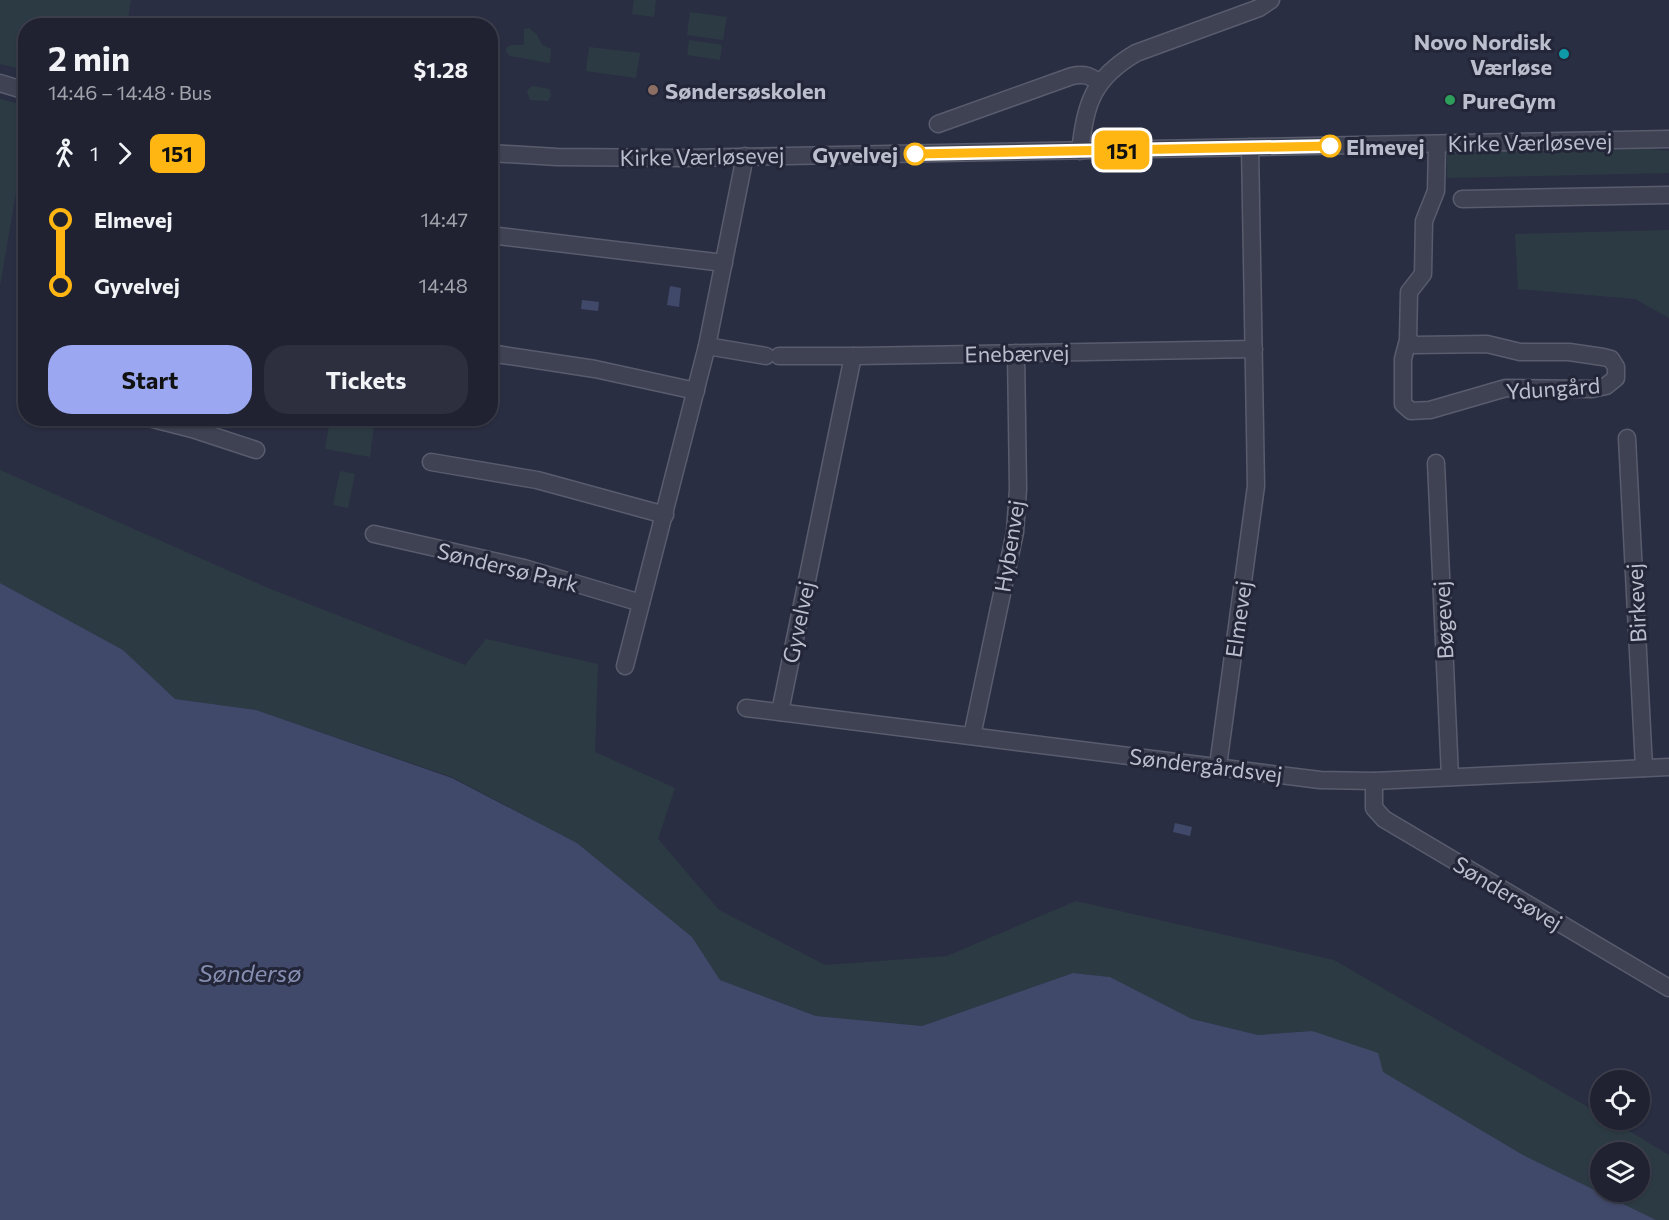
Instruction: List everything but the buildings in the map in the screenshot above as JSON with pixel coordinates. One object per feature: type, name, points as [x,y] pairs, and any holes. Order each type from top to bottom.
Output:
[{"type":"street","points":[[1080,151],[1084,119],[1089,102],[1100,83],[1118,64],[1136,53],[1259,8],[1271,0]]},
{"type":"street","points":[[938,124],[1072,76],[1083,74],[1091,76],[1100,83]]},
{"type":"street","points":[[0,83],[18,89]]},
{"type":"street","name":"Kirke Værløsevej","points":[[498,153],[581,158],[685,158],[1669,139]]},
{"type":"street","name":"Ydungård","points":[[1408,340],[1415,345],[1486,344],[1520,352],[1569,352],[1603,357],[1611,359],[1616,367],[1616,378],[1606,386],[1592,389],[1506,388],[1430,410],[1411,411],[1403,404],[1403,359],[1408,340],[1409,292],[1423,274],[1424,221],[1436,191],[1437,144]]},
{"type":"street","name":"Elmevej","points":[[1218,766],[1256,486],[1250,147]]},
{"type":"street","points":[[624,666],[707,346],[745,156]]},
{"type":"street","points":[[1462,199],[1669,195]]},
{"type":"street","points":[[498,236],[724,263]]},
{"type":"street","name":"Enebærvej","points":[[707,346],[773,356],[1254,349]]},
{"type":"street","name":"Hybenvej","points":[[972,736],[1015,532],[1018,489],[1016,353]]},
{"type":"street","points":[[498,354],[595,369],[696,391]]},
{"type":"street","name":"Gyvelvej","points":[[780,712],[853,356]]},
{"type":"street","points":[[180,426],[256,450]]},
{"type":"street","name":"Birkevej","points":[[1627,438],[1644,768]]},
{"type":"street","points":[[431,462],[537,480],[664,515]]},
{"type":"street","name":"Bøgevej","points":[[1436,463],[1450,777]]},
{"type":"street","name":"Søndersø Park","points":[[374,534],[524,568],[641,603]]},
{"type":"street","name":"Søndergårdsvej","points":[[746,708],[1320,780],[1374,781],[1669,767]]},
{"type":"street","name":"Søndersøvej","points":[[1374,781],[1374,808],[1384,819],[1669,988]]},
{"type":"shaded area","points":[[0,0],[131,0],[128,18],[18,18],[18,68],[0,64]]},
{"type":"shaded area","points":[[634,0],[656,0],[654,17],[632,14]]},
{"type":"shaded area","points":[[690,12],[727,17],[723,40],[687,35]]},
{"type":"shaded area","points":[[529,28],[537,35],[542,45],[551,49],[550,63],[510,56],[507,53],[506,48],[511,45],[524,45],[524,29]]},
{"type":"shaded area","points":[[689,40],[722,45],[720,60],[687,55]]},
{"type":"shaded area","points":[[589,47],[640,53],[636,78],[586,71]]},
{"type":"shaded area","points":[[532,86],[550,89],[551,96],[548,101],[530,100],[527,91]]},
{"type":"shaded area","points":[[0,99],[18,104],[18,180],[0,286]]},
{"type":"shaded area","points":[[1650,149],[1669,151],[1669,173],[1447,178],[1447,152]]},
{"type":"shaded area","points":[[1669,230],[1669,318],[1635,299],[1518,289],[1515,234]]},
{"type":"shaded area","points":[[329,426],[374,426],[370,457],[325,449]]},
{"type":"shaded area","points":[[0,470],[268,588],[465,665],[486,639],[598,664],[595,752],[675,788],[658,839],[719,910],[825,965],[947,956],[1076,901],[1334,960],[1590,1108],[1590,1130],[1627,1130],[1647,1142],[1590,1142],[1590,1188],[1523,1155],[1312,1031],[1258,1035],[1192,1019],[1110,977],[1073,973],[922,1026],[817,1016],[720,980],[692,937],[577,843],[452,777],[256,710],[175,699],[123,650],[0,583]]},
{"type":"shaded area","points":[[340,471],[355,474],[348,508],[333,505]]},
{"type":"shaded area","points":[[1650,1144],[1669,1155],[1669,1220],[1656,1220],[1619,1202],[1650,1202]]},
{"type":"water","points":[[670,286],[681,288],[679,307],[667,305]]},
{"type":"water","points":[[582,300],[599,302],[598,311],[581,309]]},
{"type":"water","name":"Søndersø","points":[[0,583],[123,650],[175,699],[256,710],[452,778],[577,843],[692,937],[720,980],[816,1016],[922,1026],[1073,973],[1110,977],[1192,1019],[1258,1035],[1312,1031],[1378,1053],[1383,1072],[1523,1155],[1590,1188],[1590,1202],[1619,1202],[1656,1220],[0,1220]]},
{"type":"water","points":[[1175,823],[1192,827],[1190,836],[1173,832]]},
{"type":"bus line","name":"151","points":[[915,154],[1330,146]]},
{"type":"place","name":"Novo Nordisk Værløse","points":[[1564,54]]},
{"type":"place","name":"Søndersøskolen","points":[[653,90]]},
{"type":"place","name":"PureGym","points":[[1450,100]]},
{"type":"place","name":"Elmevej","points":[[1330,146]]},
{"type":"place","name":"Gyvelvej","points":[[915,154]]}]
